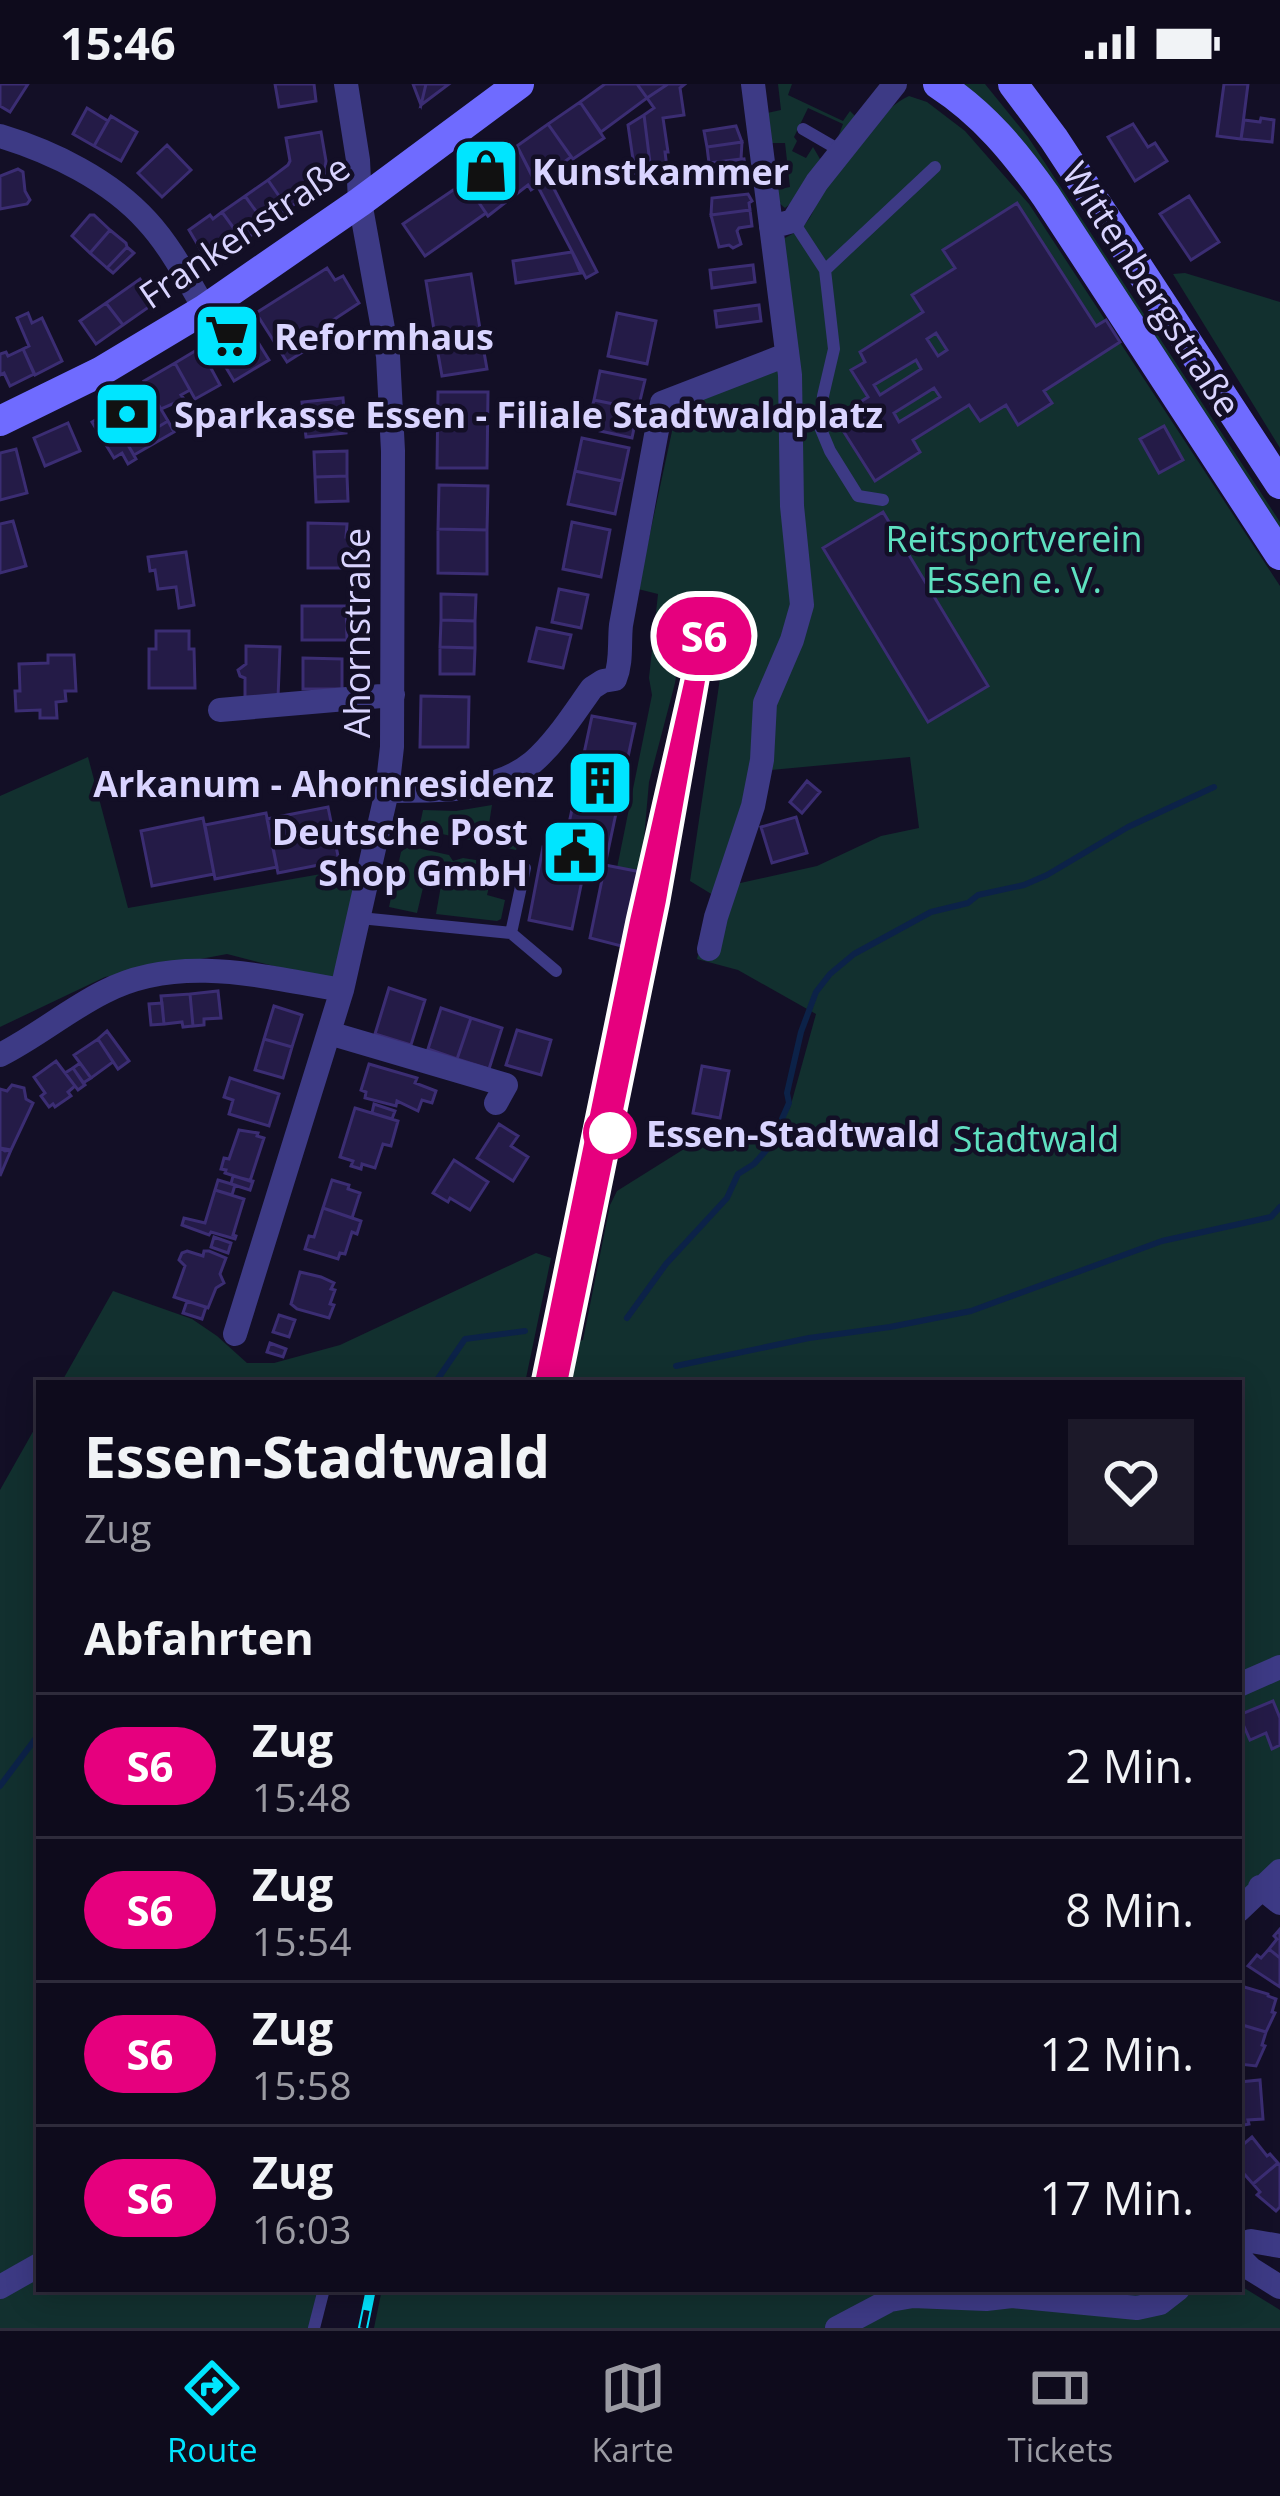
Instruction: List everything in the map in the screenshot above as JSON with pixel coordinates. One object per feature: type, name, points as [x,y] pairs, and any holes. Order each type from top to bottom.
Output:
[{"type":"main road","name":"Frankenstraße","points":[[0,421],[100,372],[206,308],[519,84]]},
{"type":"main road","name":"Wittenbergstraße","points":[[938,84],[972,107],[1023,163],[1280,555]]},
{"type":"main road","name":"Wittenbergstraße","points":[[1019,86],[1280,484]]},
{"type":"street","name":"Ahornstraße","points":[[235,1334],[342,990],[387,791],[392,748],[393,451],[388,356],[360,202],[346,84]]},
{"type":"street","points":[[709,949],[753,806],[762,760],[765,703],[802,605],[792,506],[782,224],[753,84]]},
{"type":"street","points":[[782,224],[895,84]]},
{"type":"street","points":[[0,136],[53,157],[123,199],[165,244],[206,308]]},
{"type":"street","points":[[387,791],[462,789],[513,775],[534,761],[592,688],[615,679],[662,403],[786,355]]},
{"type":"street","points":[[220,710],[393,695]]},
{"type":"street","points":[[0,1055],[106,990],[147,977],[186,970],[232,972],[342,990]]},
{"type":"street","points":[[329,1033],[506,1085],[496,1102]]},
{"type":"street","points":[[1242,1684],[1280,1667]]},
{"type":"street","points":[[1242,1908],[1274,1887]]},
{"type":"street","points":[[1242,2245],[1251,2241],[1280,2246]]},
{"type":"street","points":[[1242,2260],[1280,2287]]},
{"type":"street","points":[[0,2288],[36,2266]]},
{"type":"street","points":[[836,2328],[890,2300],[913,2296],[1012,2296],[1137,2308],[1160,2303],[1174,2292]]},
{"type":"lane","points":[[803,129],[842,152]]},
{"type":"lane","points":[[825,270],[935,167]]},
{"type":"lane","points":[[782,224],[825,270],[834,349],[820,427],[858,496],[884,500]]},
{"type":"lane","points":[[511,933],[525,868]]},
{"type":"lane","points":[[360,918],[511,933],[556,971]]},
{"type":"lane","points":[[314,2328],[323,2292]]},
{"type":"green space","points":[[778,84],[792,84],[788,95],[843,121],[850,111],[855,116],[838,137],[843,124],[808,108],[792,151],[806,158],[813,147],[820,159],[785,208],[776,190],[790,187],[785,143],[770,143],[767,113],[781,110]]},
{"type":"green space","points":[[958,84],[985,84],[1028,137],[1280,522],[1280,538]]},
{"type":"green space","name":"Stadtwald","points":[[909,96],[927,102],[965,131],[1029,204],[1280,586],[1280,1899],[1242,1901],[1242,1380],[572,1380],[617,1191],[700,1139],[760,1142],[790,1108],[816,1014],[738,970],[697,959],[713,895],[690,881],[730,611],[687,601],[675,683],[649,782],[641,872],[617,868],[652,695],[649,678],[658,594],[638,589],[677,408],[777,369],[783,239],[808,220],[845,158],[877,121]],"holes":[[[910,757],[919,828],[881,836],[817,866],[736,884],[771,770]]]},
{"type":"green space","points":[[1185,273],[1280,302],[1280,448],[1173,274]]},
{"type":"green space","points":[[88,757],[128,908],[361,867],[332,981],[227,954],[105,977],[0,1027],[0,796]]},
{"type":"green space","points":[[492,805],[487,837],[518,844],[516,850],[419,829],[423,810]]},
{"type":"green space","points":[[408,846],[449,855],[453,861],[495,863],[487,895],[505,900],[501,919],[436,914],[443,874],[427,871],[417,913],[389,907],[401,852]]},
{"type":"green space","points":[[536,1253],[551,1258],[526,1380],[63,1380],[113,1291],[192,1319],[247,1363],[274,1363],[340,1345]]},
{"type":"green space","points":[[36,1426],[36,2292],[320,2292],[311,2328],[0,2328],[0,1490]]},
{"type":"green space","points":[[1242,2287],[1280,2310],[1280,2328],[374,2328],[381,2292],[1242,2292]]},
{"type":"building","points":[[0,84],[28,84],[10,112],[0,106]]},
{"type":"building","points":[[275,84],[314,84],[316,101],[279,107]]},
{"type":"building","points":[[413,84],[426,84],[421,105]]},
{"type":"building","points":[[426,84],[449,84],[421,105]]},
{"type":"building","points":[[605,84],[637,84],[647,98],[601,132],[580,102]]},
{"type":"building","points":[[637,84],[668,84],[647,98]]},
{"type":"building","points":[[668,84],[685,84],[680,88],[684,115],[663,118],[667,168],[651,171],[644,115],[654,108],[647,98]]},
{"type":"building","points":[[1224,84],[1248,84],[1241,139],[1217,136]]},
{"type":"building","points":[[580,102],[604,138],[573,159],[548,124]]},
{"type":"building","points":[[87,108],[108,121],[94,146],[73,134]]},
{"type":"building","points":[[644,115],[651,171],[635,173],[628,125]]},
{"type":"building","points":[[111,116],[137,132],[121,161],[94,146]]},
{"type":"building","points":[[1261,118],[1274,120],[1272,142],[1241,139],[1244,120],[1260,122]]},
{"type":"building","points":[[548,124],[571,157],[546,170],[553,179],[543,186],[539,180],[536,183],[517,146]]},
{"type":"building","points":[[1133,124],[1148,147],[1155,143],[1167,161],[1135,181],[1108,137]]},
{"type":"building","points":[[736,126],[742,142],[707,147],[704,131]]},
{"type":"building","points":[[321,132],[324,175],[318,187],[288,209],[268,180],[290,161],[286,138]]},
{"type":"building","points":[[742,142],[741,159],[709,163],[707,147]]},
{"type":"building","points":[[167,145],[191,170],[162,197],[138,173]]},
{"type":"building","points":[[517,146],[537,186],[531,190],[528,185],[488,216],[465,182]]},
{"type":"building","points":[[744,159],[746,174],[711,180],[709,163]]},
{"type":"building","points":[[18,169],[30,200],[0,209],[0,176]]},
{"type":"building","points":[[268,180],[288,209],[266,225],[245,196]]},
{"type":"building","points":[[539,180],[543,186],[550,181],[597,272],[586,278],[536,183]]},
{"type":"building","points":[[465,182],[486,213],[425,256],[403,224]]},
{"type":"building","points":[[748,194],[750,210],[711,215],[712,198]]},
{"type":"building","points":[[245,196],[266,225],[243,241],[222,212]]},
{"type":"building","points":[[1189,196],[1219,242],[1191,260],[1160,214]]},
{"type":"building","points":[[1017,203],[1096,326],[1106,320],[1120,342],[1044,391],[1052,403],[1018,425],[1006,405],[980,421],[969,405],[913,440],[920,452],[875,481],[835,418],[868,397],[851,370],[865,362],[860,352],[923,312],[912,295],[955,268],[943,250]],"holes":[[[936,333],[947,350],[938,356],[927,339]],[[916,360],[921,369],[880,395],[874,385]],[[934,388],[940,397],[899,422],[894,413]]]},
{"type":"building","points":[[750,210],[752,226],[737,231],[741,244],[719,247],[711,215]]},
{"type":"building","points":[[222,212],[243,241],[216,261],[202,252],[189,230]]},
{"type":"building","points":[[90,215],[110,230],[90,253],[72,236]]},
{"type":"building","points":[[110,230],[127,247],[107,268],[90,253]]},
{"type":"building","points":[[127,247],[134,253],[113,273],[107,268]]},
{"type":"building","points":[[572,252],[581,273],[516,283],[513,261]]},
{"type":"building","points":[[753,265],[755,282],[712,288],[710,270]]},
{"type":"building","points":[[327,268],[335,280],[343,276],[359,303],[315,332],[320,341],[287,362],[256,313]]},
{"type":"building","points":[[471,274],[482,341],[437,348],[426,281]]},
{"type":"building","points":[[140,279],[156,302],[123,325],[106,303]]},
{"type":"building","points":[[106,303],[123,325],[96,344],[80,321]]},
{"type":"building","points":[[759,305],[761,321],[717,327],[715,311]]},
{"type":"building","points":[[28,313],[32,323],[42,318],[62,361],[35,375],[23,349],[29,346],[17,318]]},
{"type":"building","points":[[617,313],[656,321],[647,364],[608,356]]},
{"type":"building","points":[[243,318],[269,360],[234,381],[209,339]]},
{"type":"building","points":[[482,341],[487,369],[442,376],[437,348]]},
{"type":"building","points":[[200,348],[220,385],[195,399],[175,363]]},
{"type":"building","points":[[23,349],[34,374],[10,386],[4,373],[0,375],[0,354],[8,356]]},
{"type":"building","points":[[175,363],[190,390],[181,395],[184,399],[161,409],[144,381]]},
{"type":"building","points":[[600,371],[645,380],[638,409],[594,400]]},
{"type":"building","points":[[149,389],[168,421],[128,445],[136,459],[128,464],[122,453],[114,458],[92,422]]},
{"type":"building","points":[[438,392],[488,392],[487,468],[437,468]]},
{"type":"building","points":[[343,398],[346,433],[306,437],[302,402]]},
{"type":"building","points":[[594,400],[638,409],[632,438],[587,428]]},
{"type":"building","points":[[168,421],[174,432],[134,455],[128,445]]},
{"type":"building","points":[[68,423],[80,451],[45,466],[34,438]]},
{"type":"building","points":[[1164,426],[1183,460],[1159,473],[1140,439]]},
{"type":"building","points":[[582,438],[629,448],[622,481],[575,471]]},
{"type":"building","points":[[16,449],[27,493],[0,500],[0,453]]},
{"type":"building","points":[[347,451],[347,476],[315,477],[314,452]]},
{"type":"building","points":[[575,471],[622,481],[615,514],[568,504]]},
{"type":"building","points":[[347,476],[348,501],[316,502],[315,477]]},
{"type":"building","points":[[439,485],[488,486],[487,530],[438,529]]},
{"type":"building","points":[[883,512],[988,686],[928,722],[823,548]]},
{"type":"building","points":[[13,521],[26,566],[0,573],[0,524]]},
{"type":"building","points":[[572,522],[610,530],[601,577],[563,569]]},
{"type":"building","points":[[308,523],[347,524],[352,554],[347,554],[347,568],[308,568]]},
{"type":"building","points":[[438,529],[487,530],[487,574],[438,573]]},
{"type":"building","points":[[186,552],[194,605],[179,608],[176,587],[158,589],[148,557]]},
{"type":"building","points":[[559,589],[588,595],[581,628],[552,622]]},
{"type":"building","points":[[441,594],[476,595],[475,621],[441,620]]},
{"type":"building","points":[[302,606],[346,606],[347,640],[302,640]]},
{"type":"building","points":[[441,620],[475,621],[475,648],[440,647]]},
{"type":"building","points":[[537,628],[571,635],[563,668],[529,661]]},
{"type":"building","points":[[156,631],[189,631],[195,688],[149,688],[149,649],[156,649]]},
{"type":"building","points":[[246,646],[280,647],[278,698],[245,697],[245,678],[238,670],[246,664]]},
{"type":"building","points":[[440,647],[475,648],[474,674],[440,674]]},
{"type":"building","points":[[48,655],[74,655],[76,691],[65,691],[66,701],[56,702],[57,718],[40,718],[40,710],[16,711],[19,664],[48,663]]},
{"type":"building","points":[[303,658],[342,659],[342,689],[303,689]]},
{"type":"building","points":[[421,696],[469,697],[468,747],[420,747]]},
{"type":"building","name":"Arkanum - Ahornresidenz","points":[[592,716],[635,724],[605,865],[586,861],[572,929],[529,920],[543,847],[553,849],[565,842]]},
{"type":"building","points":[[807,781],[820,792],[802,813],[790,802]]},
{"type":"building","points":[[328,807],[339,861],[278,873],[267,819]]},
{"type":"building","points":[[266,813],[277,867],[215,879],[205,825]]},
{"type":"building","points":[[796,817],[807,853],[772,863],[761,827]]},
{"type":"building","points":[[203,818],[214,874],[152,886],[141,831]]},
{"type":"building","points":[[605,865],[641,872],[629,948],[590,938]]},
{"type":"building","points":[[389,988],[425,1000],[411,1045],[375,1034]]},
{"type":"building","points":[[218,991],[221,1018],[204,1019],[204,1025],[193,1026],[190,994]]},
{"type":"building","points":[[190,994],[193,1026],[164,1024],[161,996]]},
{"type":"building","points":[[162,1003],[164,1024],[151,1025],[149,1004]]},
{"type":"building","points":[[274,1006],[302,1015],[292,1047],[264,1039]]},
{"type":"building","points":[[441,1008],[471,1018],[457,1059],[428,1049]]},
{"type":"building","points":[[471,1018],[502,1028],[489,1069],[457,1059]]},
{"type":"building","points":[[517,1030],[551,1040],[541,1075],[506,1065]]},
{"type":"building","points":[[107,1031],[129,1061],[118,1069],[98,1039]]},
{"type":"building","points":[[98,1039],[113,1062],[91,1078],[74,1055]]},
{"type":"building","points":[[264,1039],[292,1047],[283,1078],[255,1070]]},
{"type":"building","points":[[56,1061],[75,1086],[68,1092],[71,1096],[49,1107],[34,1077]]},
{"type":"building","points":[[80,1063],[91,1078],[83,1083],[73,1068]]},
{"type":"building","points":[[369,1064],[417,1078],[415,1083],[436,1091],[432,1103],[422,1100],[418,1111],[397,1101],[396,1106],[365,1098],[361,1090]]},
{"type":"building","points":[[702,1066],[729,1071],[720,1118],[693,1113]]},
{"type":"building","points":[[73,1068],[85,1085],[78,1090],[65,1073]]},
{"type":"building","points":[[230,1078],[279,1094],[269,1126],[229,1114],[233,1100],[224,1097]]},
{"type":"building","points":[[12,1085],[24,1088],[26,1099],[33,1103],[11,1150],[5,1151],[0,1148],[0,1089],[7,1091]]},
{"type":"building","points":[[374,1104],[395,1111],[392,1119],[372,1113]]},
{"type":"building","points":[[355,1108],[398,1121],[391,1146],[383,1144],[375,1168],[351,1166],[353,1161],[340,1157]]},
{"type":"building","points":[[499,1124],[518,1136],[511,1146],[528,1157],[513,1181],[477,1158]]},
{"type":"building","points":[[239,1130],[264,1138],[250,1181],[221,1169]]},
{"type":"building","points":[[0,1148],[11,1150],[0,1176]]},
{"type":"building","points":[[454,1160],[488,1182],[470,1210],[433,1193]]},
{"type":"building","points":[[233,1176],[253,1181],[250,1190],[231,1184]]},
{"type":"building","points":[[218,1180],[235,1185],[232,1195],[215,1190]]},
{"type":"building","points":[[332,1180],[360,1193],[352,1218],[323,1208]]},
{"type":"building","points":[[215,1190],[244,1199],[235,1239],[182,1225],[184,1218],[205,1223]]},
{"type":"building","points":[[323,1208],[361,1221],[338,1259],[305,1249]]},
{"type":"building","points":[[214,1237],[231,1243],[228,1253],[211,1247]]},
{"type":"building","points":[[187,1251],[203,1256],[209,1251],[226,1258],[220,1274],[224,1283],[216,1288],[208,1308],[174,1297],[185,1266],[179,1260]]},
{"type":"building","points":[[300,1272],[334,1283],[329,1318],[291,1304]]},
{"type":"building","points":[[187,1301],[206,1307],[202,1319],[183,1313]]},
{"type":"building","points":[[279,1315],[295,1320],[289,1337],[273,1332]]},
{"type":"building","points":[[270,1343],[286,1349],[283,1357],[267,1352]]},
{"type":"building","points":[[1273,1701],[1280,1718],[1280,1745],[1272,1749],[1266,1733],[1250,1740],[1242,1714]]},
{"type":"building","points":[[1280,1929],[1280,1958],[1269,1949]]},
{"type":"building","points":[[1269,1949],[1280,1958],[1280,1987],[1248,1966]]},
{"type":"building","points":[[1242,1986],[1276,1999],[1266,2032],[1242,2025]]},
{"type":"building","points":[[1242,2025],[1266,2032],[1256,2066],[1242,2064]]},
{"type":"building","points":[[1260,2080],[1263,2119],[1248,2120],[1249,2124],[1242,2125],[1242,2082]]},
{"type":"building","points":[[1252,2137],[1278,2163],[1253,2184],[1242,2177],[1242,2145]]},
{"type":"building","points":[[1278,2163],[1280,2207],[1276,2211],[1257,2195],[1260,2192],[1253,2184]]},
{"type":"waterway","points":[[627,1318],[666,1264],[727,1198],[738,1174],[770,1146],[789,1103],[787,1093],[801,1032],[816,992],[830,974],[854,954],[931,912],[1047,875],[1128,827],[1214,787]]},
{"type":"waterway","points":[[676,1366],[971,1311],[1162,1241],[1271,1217],[1280,1207]]},
{"type":"waterway","points":[[437,1380],[465,1339],[525,1331]]},
{"type":"waterway","points":[[0,1786],[36,1738]]},
{"type":"railway","points":[[559,1380],[657,900],[710,605]]},
{"type":"railway","points":[[363,2328],[370,2292]]},
{"type":"train","name":"S6","points":[[545,1380],[639,921],[704,635],[657,900],[559,1380]]},
{"type":"place","name":"Kunstkammer","points":[[486,171]]},
{"type":"place","name":"Reformhaus","points":[[227,336]]},
{"type":"place","name":"Sparkasse Essen - Filiale Stadtwaldplatz","points":[[127,414]]},
{"type":"place","name":"Arkanum - Ahornresidenz","points":[[600,783]]},
{"type":"place","name":"Deutsche Post Shop GmbH","points":[[575,852]]},
{"type":"place","name":"Essen-Stadtwald","points":[[610,1133]]},
{"type":"park label","name":"Reitsportverein Essen e. V.","points":[[1014,558]]}]
